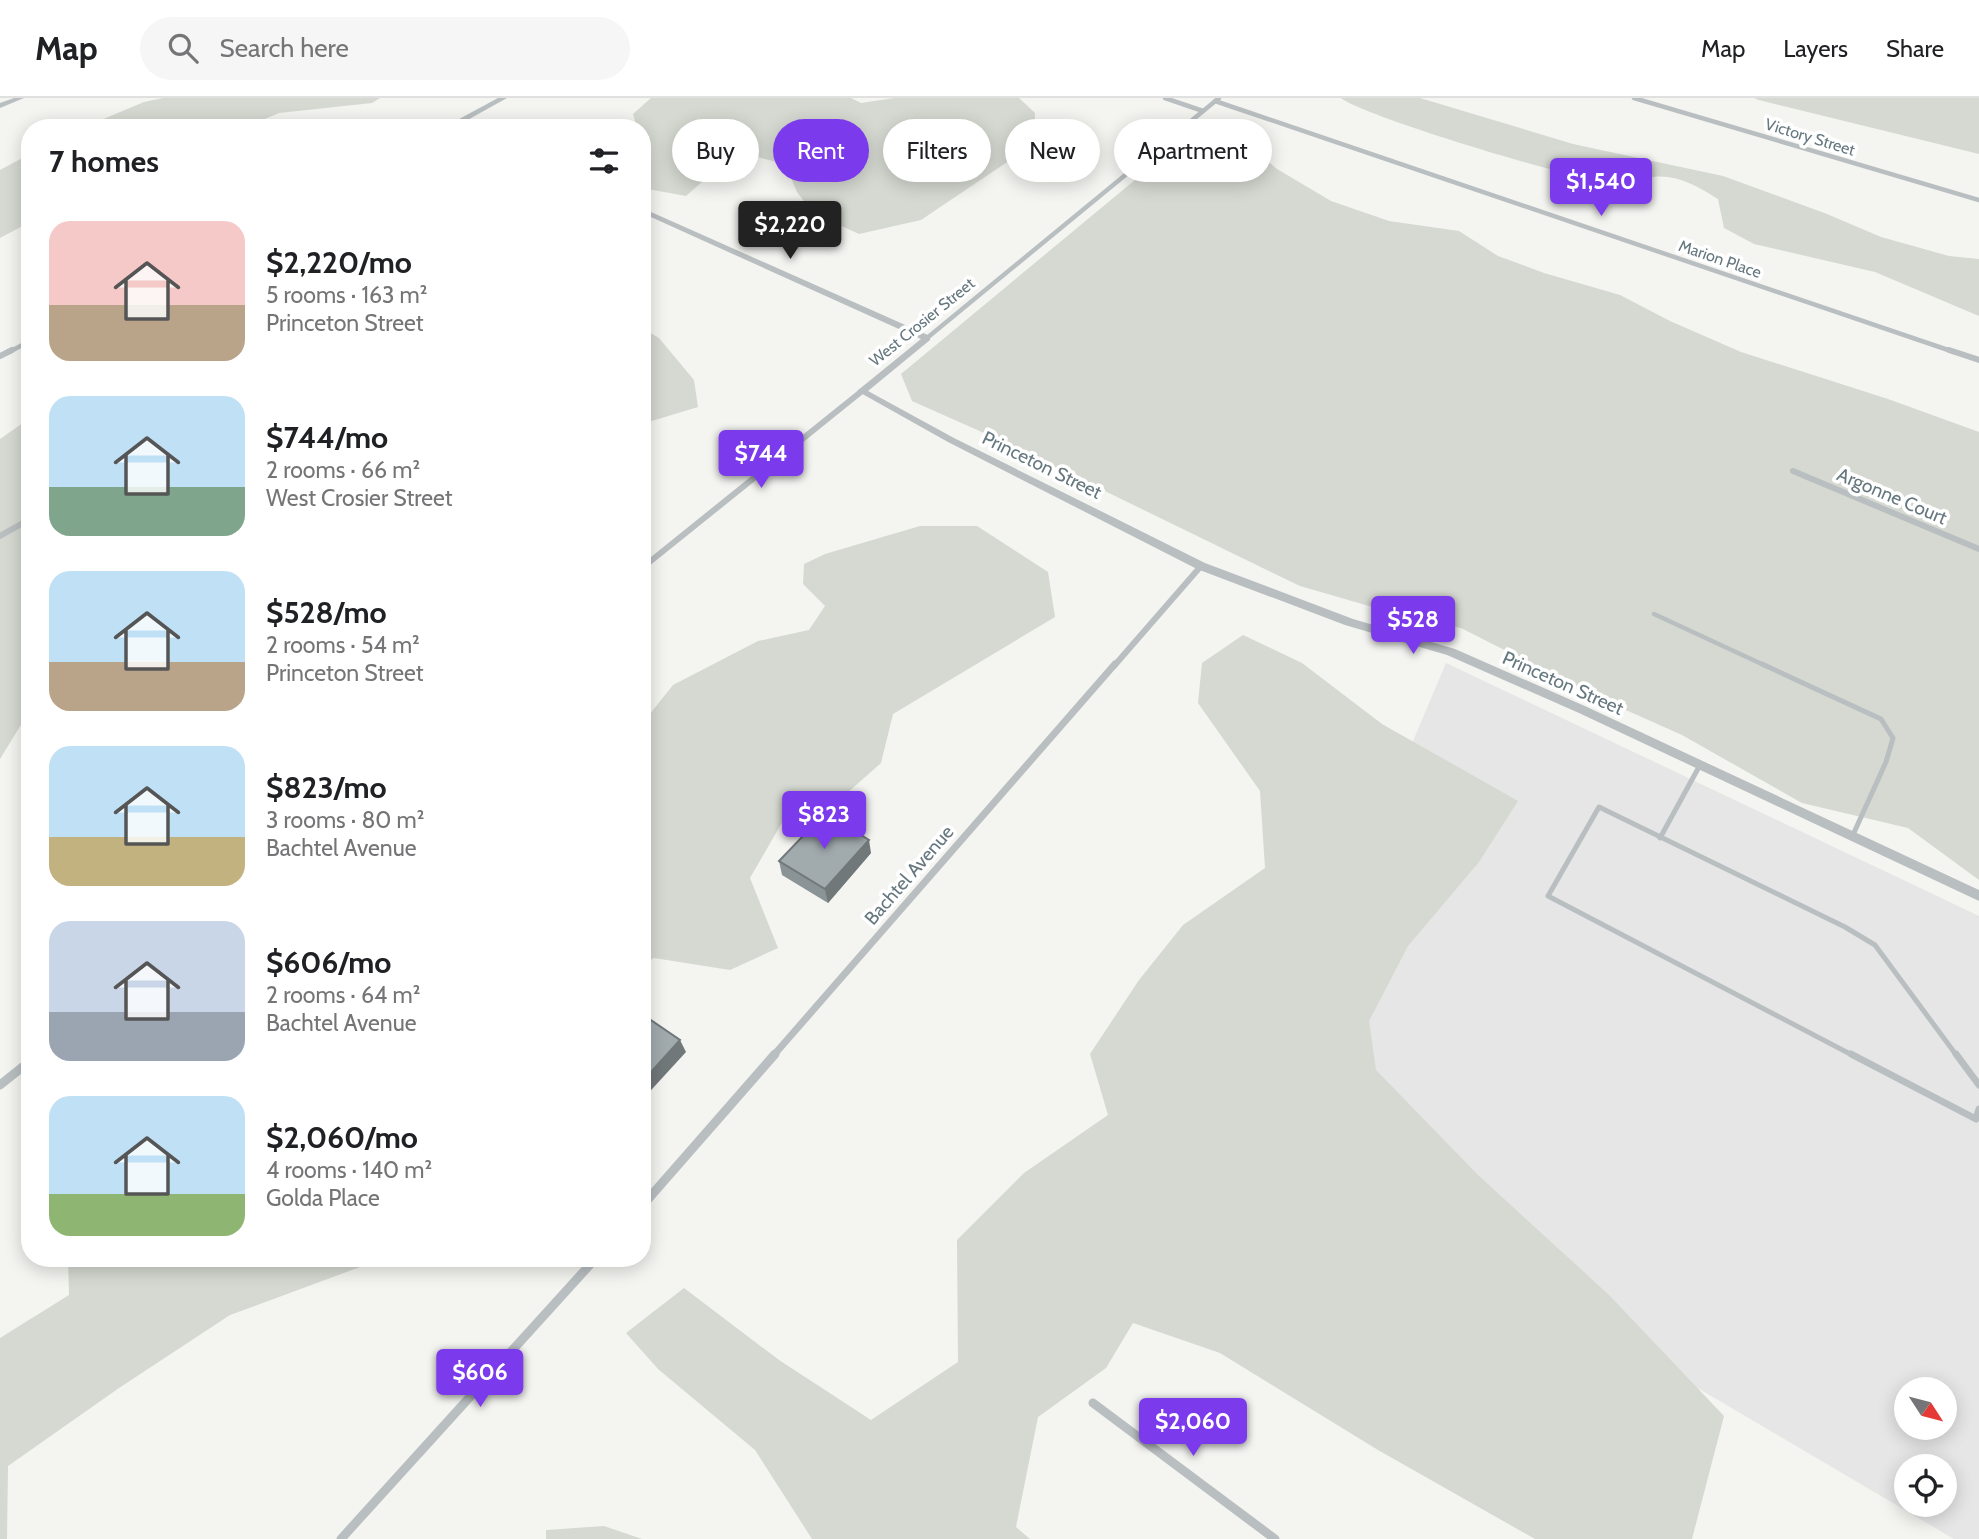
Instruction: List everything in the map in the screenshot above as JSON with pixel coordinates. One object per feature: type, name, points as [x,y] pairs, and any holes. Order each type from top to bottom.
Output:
[{"type":"street","points":[[0,106],[20,98]]},
{"type":"street","points":[[466,119],[503,98]]},
{"type":"street","points":[[1165,98],[1203,111]]},
{"type":"street","name":"Victory Street","points":[[1634,98],[1979,200]]},
{"type":"street","name":"West Crosier Street","points":[[651,561],[1217,100]]},
{"type":"street","name":"Marion Place","points":[[1217,100],[1979,360]]},
{"type":"street","points":[[651,213],[927,338]]},
{"type":"street","points":[[0,356],[21,346]]},
{"type":"street","name":"Princeton Street","points":[[862,391],[951,440],[1201,566],[1349,622],[1451,652],[1979,896]]},
{"type":"street","name":"Argonne Court","points":[[1793,471],[1979,549]]},
{"type":"street","points":[[0,536],[21,524]]},
{"type":"street","name":"Bachtel Avenue","points":[[651,1196],[1201,566]]},
{"type":"street","points":[[0,1085],[21,1068]]},
{"type":"street","points":[[341,1539],[588,1267]]},
{"type":"street","points":[[1093,1403],[1275,1539]]},
{"type":"lane","points":[[1654,614],[1881,719],[1893,738],[1886,762],[1852,837]]},
{"type":"lane","points":[[1660,838],[1700,765]]},
{"type":"lane","points":[[1979,1084],[1875,945],[1845,927],[1599,807],[1548,896],[1976,1119],[1979,1108]]},
{"type":"shaded area","points":[[163,98],[380,98],[372,103],[279,113],[265,119],[103,119],[144,102]]},
{"type":"shaded area","points":[[651,98],[851,98],[861,103],[894,98],[1019,98],[1035,113],[1035,119],[1005,119],[1005,164],[991,173],[991,119],[883,119],[883,182],[978,182],[921,220],[859,234],[813,213],[793,182],[869,182],[869,119],[773,119],[773,161],[759,158],[759,119],[672,119],[672,182],[702,182],[686,196],[651,190],[651,119],[634,119],[633,114]]},
{"type":"shaded area","points":[[1341,98],[1420,98],[1573,144],[1723,176],[1881,237],[1949,256],[1979,259],[1979,316],[1875,272],[1754,244],[1724,228],[1718,199],[1679,179],[1653,177],[1634,186],[1579,177],[1436,135]]},
{"type":"shaded area","points":[[1754,98],[1979,98],[1979,154],[1759,100]]},
{"type":"shaded area","points":[[21,159],[21,227],[0,238],[0,170]]},
{"type":"shaded area","points":[[1272,165],[1331,201],[1389,221],[1459,231],[1498,256],[1544,273],[1620,295],[1670,321],[1741,352],[1888,399],[1979,432],[1979,880],[1908,828],[1802,803],[1682,735],[1599,698],[1461,628],[1407,617],[1300,586],[1002,441],[912,401],[901,374],[1133,182],[1272,182]]},
{"type":"shaded area","points":[[651,333],[659,338],[694,380],[698,407],[651,421]]},
{"type":"shaded area","points":[[21,424],[21,725],[0,759],[0,439]]},
{"type":"shaded area","points":[[920,526],[977,526],[1048,572],[1055,617],[893,714],[881,763],[846,794],[791,807],[750,878],[778,948],[730,970],[651,960],[651,713],[673,685],[758,641],[809,630],[825,606],[803,584],[804,564],[825,554]]},
{"type":"shaded area","points":[[1243,635],[1302,663],[1382,724],[1518,801],[1479,862],[1408,946],[1369,1021],[1376,1070],[1478,1175],[1609,1295],[1724,1416],[1692,1539],[1535,1539],[1378,1450],[1220,1353],[1133,1323],[1106,1368],[1038,1417],[1016,1527],[1030,1539],[812,1539],[755,1450],[658,1369],[626,1333],[684,1288],[779,1360],[871,1420],[958,1362],[957,1240],[1024,1173],[1108,1115],[1090,1054],[1139,980],[1183,925],[1265,868],[1260,791],[1198,703],[1202,663]]},
{"type":"shaded area","points":[[1446,663],[1979,916],[1979,1539],[1954,1539],[1917,1517],[1957,1517],[1957,1454],[1894,1454],[1894,1504],[1251,1125]]},
{"type":"shaded area","points":[[68,1267],[360,1267],[230,1315],[8,1466],[7,1539],[0,1539],[0,1338],[69,1295]]},
{"type":"shaded area","points":[[604,1526],[642,1539],[546,1539],[546,1530]]},
{"type":"building","points":[[825,813],[869,840],[825,889],[779,861]]},
{"type":"building","points":[[651,1020],[680,1040],[651,1072]]}]
